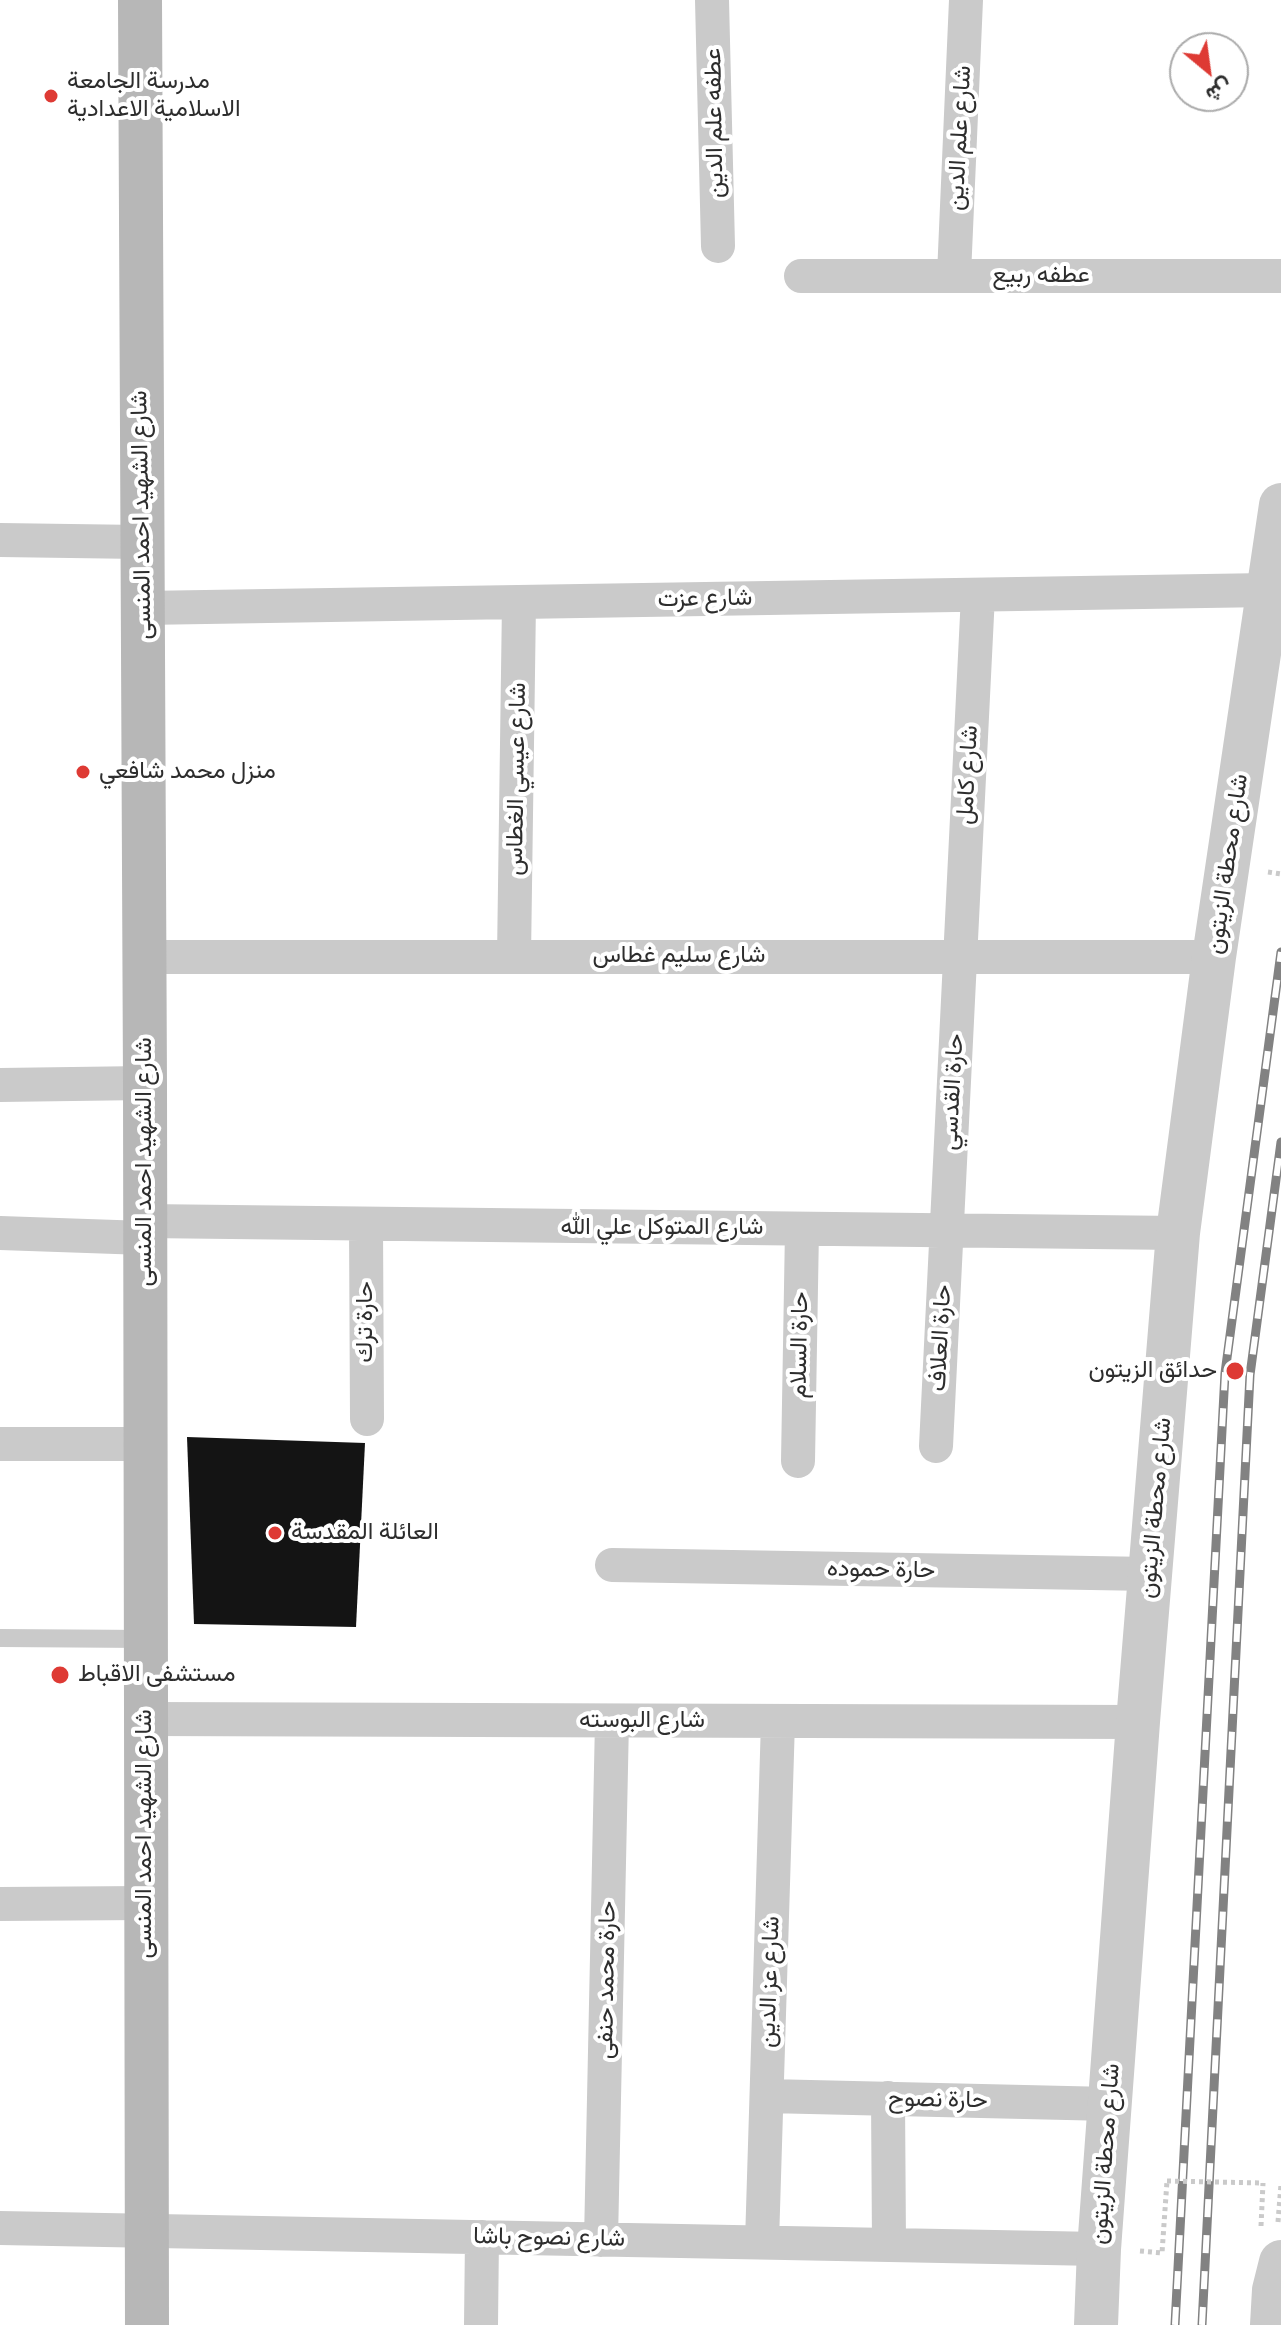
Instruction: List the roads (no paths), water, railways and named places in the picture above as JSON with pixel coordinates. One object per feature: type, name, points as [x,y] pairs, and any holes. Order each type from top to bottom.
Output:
[{"type":"main road","name":"شارع الشهيد احمد المنسى","points":[[140,0],[147,2325]]},
{"type":"street","name":"عطفه علم الدين","points":[[712,0],[718,246]]},
{"type":"street","name":"شارع علم الدين","points":[[954,275],[966,0]]},
{"type":"street","name":"عطفه ربيع","points":[[801,276],[1281,276]]},
{"type":"street","name":"شارع محطة الزيتون","points":[[1096,2325],[1138,1722],[1178,1233],[1214,957],[1281,505]]},
{"type":"street","points":[[0,540],[141,542]]},
{"type":"street","name":"شارع عزت","points":[[143,608],[1268,590]]},
{"type":"street","name":"شارع كامل","points":[[959,955],[978,595]]},
{"type":"street","name":"شارع عيسي الغطاس","points":[[514,957],[519,602]]},
{"type":"street","name":"حارة القدسي","points":[[946,1230],[959,955]]},
{"type":"street","name":"شارع سليم غطاس","points":[[144,957],[1214,957]]},
{"type":"street","points":[[0,1085],[145,1083]]},
{"type":"street","name":"شارع المتوكل علي الله","points":[[0,1233],[366,1225],[1178,1233]]},
{"type":"street","name":"حارة ترك","points":[[366,1225],[367,1419]]},
{"type":"street","name":"حارة السلام","points":[[798,1461],[802,1229]]},
{"type":"street","name":"حارة العلاف","points":[[936,1446],[946,1230]]},
{"type":"street","points":[[0,1444],[145,1444]]},
{"type":"street","name":"حارة حموده","points":[[612,1565],[1151,1574]]},
{"type":"street","name":"شارع البوسته","points":[[145,1719],[1138,1722]]},
{"type":"street","name":"حارة محمد حنفى","points":[[601,2240],[612,1721]]},
{"type":"street","name":"شارع عز الدين","points":[[762,2242],[778,1721]]},
{"type":"street","points":[[0,1904],[145,1903]]},
{"type":"street","name":"حارة نصوح","points":[[767,2096],[1110,2104]]},
{"type":"street","points":[[888,2098],[889,2245]]},
{"type":"street","name":"شارع نصوح باشا","points":[[0,2228],[1099,2249]]},
{"type":"street","points":[[481,2325],[482,2237]]},
{"type":"lane","points":[[0,1638],[146,1639]]},
{"type":"railway","points":[[1175,2325],[1225,1373],[1281,952]]},
{"type":"railway","points":[[1202,2325],[1250,1375],[1281,1142]]},
{"type":"place","name":"مدرسة الجامعة الاسلامية الاعدادية","points":[[51,96]]},
{"type":"place","name":"منزل محمد شافعي","points":[[83,772]]},
{"type":"place","name":"حدائق الزيتون","points":[[1235,1371]]},
{"type":"place","name":"العائلة المقدسة","points":[[275,1533]]},
{"type":"place","name":"مستشفى الاقباط","points":[[60,1675]]}]
